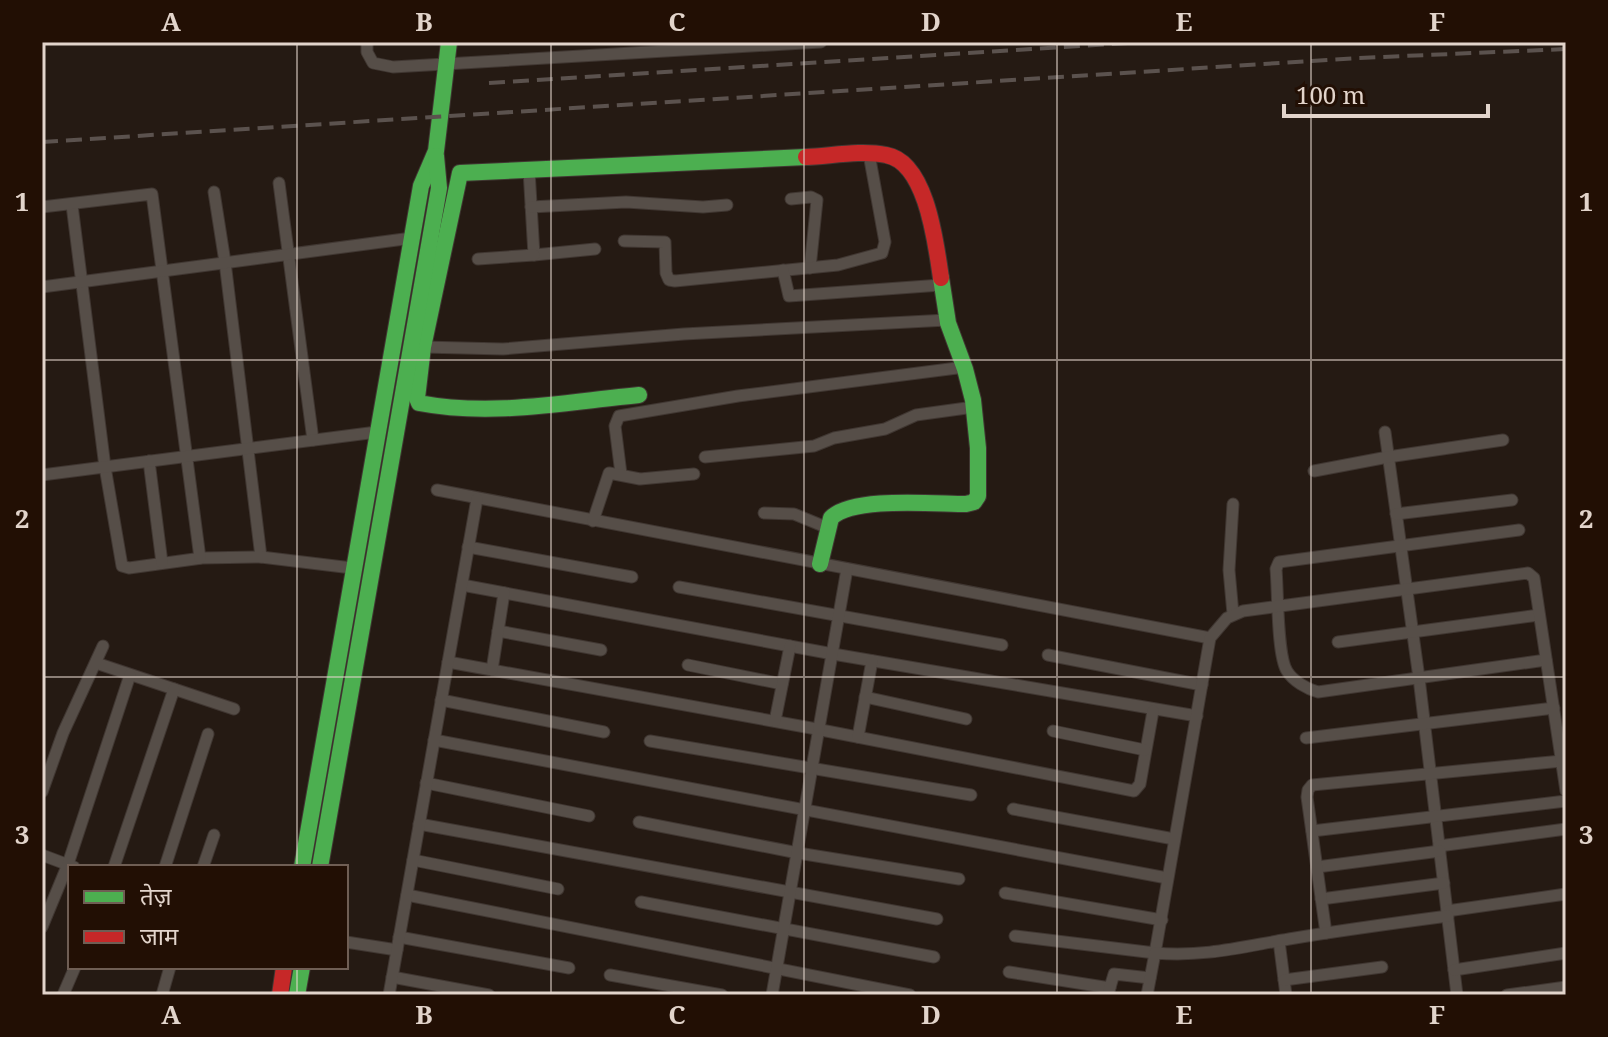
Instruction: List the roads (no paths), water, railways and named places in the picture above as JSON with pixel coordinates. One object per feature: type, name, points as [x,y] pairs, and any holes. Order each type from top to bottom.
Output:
[{"type":"street","points":[[367,42],[367,52],[373,63],[381,66],[445,65],[821,42]]},
{"type":"street","points":[[302,865],[421,186],[436,151],[449,42]]},
{"type":"street","points":[[320,865],[439,188],[436,151]]},
{"type":"street","points":[[624,241],[665,242],[667,277],[675,281],[810,268],[882,253],[885,249],[869,154]]},
{"type":"street","points":[[639,395],[494,407],[422,405],[417,398],[423,347],[460,173],[869,154],[895,157],[906,165],[917,183],[931,225],[947,320],[965,367],[974,407],[979,455],[978,496],[974,502],[966,504],[871,506],[847,509],[833,515],[820,564]]},
{"type":"street","points":[[529,170],[534,255]]},
{"type":"street","points":[[279,183],[313,440]]},
{"type":"street","points":[[214,192],[261,557]]},
{"type":"street","points":[[42,207],[152,194],[200,558]]},
{"type":"street","points":[[791,199],[811,197],[817,200],[810,268]]},
{"type":"street","points":[[531,207],[626,202],[703,207],[727,205]]},
{"type":"street","points":[[72,205],[105,467],[122,566],[129,568],[200,558],[261,557],[352,568]]},
{"type":"street","points":[[42,287],[412,238]]},
{"type":"street","points":[[478,259],[595,249]]},
{"type":"street","points":[[783,270],[789,296],[941,285]]},
{"type":"street","points":[[423,347],[503,349],[684,334],[947,320]]},
{"type":"street","points":[[621,474],[615,426],[619,416],[738,396],[965,367]]},
{"type":"street","points":[[705,457],[814,446],[834,438],[885,429],[916,415],[974,407]]},
{"type":"street","points":[[42,475],[377,432]]},
{"type":"street","points":[[1385,432],[1419,678],[1455,995]]},
{"type":"street","points":[[1314,471],[1503,440]]},
{"type":"street","points":[[149,461],[162,563]]},
{"type":"street","points":[[593,521],[609,473],[640,479],[694,474]]},
{"type":"street","points":[[437,490],[1210,638]]},
{"type":"street","points":[[389,995],[477,499]]},
{"type":"street","points":[[1396,514],[1512,500]]},
{"type":"street","points":[[1233,504],[1229,570],[1233,614]]},
{"type":"street","points":[[764,513],[794,514],[828,528]]},
{"type":"street","points":[[1519,530],[1279,562],[1276,569],[1281,654],[1285,669],[1309,690],[1328,692],[1546,660]]},
{"type":"street","points":[[468,547],[632,577]]},
{"type":"street","points":[[772,995],[847,569]]},
{"type":"street","points":[[1147,995],[1210,638],[1233,614],[1280,605],[1528,573],[1534,578],[1566,785]]},
{"type":"street","points":[[462,585],[872,661],[1153,711],[1197,716]]},
{"type":"street","points":[[679,587],[1002,645]]},
{"type":"street","points":[[492,670],[504,593]]},
{"type":"street","points":[[1338,642],[1539,615]]},
{"type":"street","points":[[498,631],[601,650]]},
{"type":"street","points":[[42,792],[63,733],[103,646]]},
{"type":"street","points":[[775,721],[790,646]]},
{"type":"street","points":[[1048,655],[1202,685]]},
{"type":"street","points":[[858,737],[872,661]]},
{"type":"street","points":[[448,662],[820,729],[1134,791],[1140,784],[1153,711]]},
{"type":"street","points":[[96,663],[234,709]]},
{"type":"street","points":[[688,665],[782,684]]},
{"type":"street","points":[[71,865],[130,675]]},
{"type":"street","points":[[115,865],[174,689]]},
{"type":"street","points":[[865,697],[966,719]]},
{"type":"street","points":[[441,700],[604,732]]},
{"type":"street","points":[[1306,738],[1554,708]]},
{"type":"street","points":[[1053,731],[1145,750]]},
{"type":"street","points":[[166,865],[208,734]]},
{"type":"street","points":[[434,740],[1167,878]]},
{"type":"street","points":[[650,741],[971,795]]},
{"type":"street","points":[[1326,933],[1307,797],[1312,785],[1562,761]]},
{"type":"street","points":[[426,783],[589,816]]},
{"type":"street","points":[[1312,831],[1566,801]]},
{"type":"street","points":[[1013,809],[1174,839]]},
{"type":"street","points":[[639,822],[798,853],[959,879]]},
{"type":"street","points":[[419,824],[937,919]]},
{"type":"street","points":[[1317,867],[1566,829]]},
{"type":"street","points":[[204,865],[214,835]]},
{"type":"street","points":[[42,855],[68,865]]},
{"type":"street","points":[[413,860],[558,889]]},
{"type":"street","points":[[42,927],[68,872]]},
{"type":"street","points":[[1321,899],[1444,883]]},
{"type":"street","points":[[1005,893],[1162,920]]},
{"type":"street","points":[[1015,936],[1155,953],[1210,954],[1566,894]]},
{"type":"street","points":[[407,895],[910,995]]},
{"type":"street","points":[[641,902],[934,957]]},
{"type":"street","points":[[399,937],[569,968]]},
{"type":"street","points":[[1279,941],[1286,995]]},
{"type":"street","points":[[348,942],[397,950]]},
{"type":"street","points":[[1454,970],[1566,953]]},
{"type":"street","points":[[1284,980],[1382,967]]},
{"type":"street","points":[[63,995],[74,969]]},
{"type":"street","points":[[162,995],[169,969]]},
{"type":"street","points":[[280,995],[284,969]]},
{"type":"street","points":[[297,995],[302,969]]},
{"type":"street","points":[[1009,972],[1109,992],[1113,976],[1117,973],[1150,978]]},
{"type":"street","points":[[610,975],[722,995]]},
{"type":"street","points":[[392,977],[489,995]]},
{"type":"street","points":[[1507,995],[1566,987]]},
{"type":"railway","points":[[489,83],[1144,42]]},
{"type":"railway","points":[[42,142],[1358,58],[1566,49]]}]
